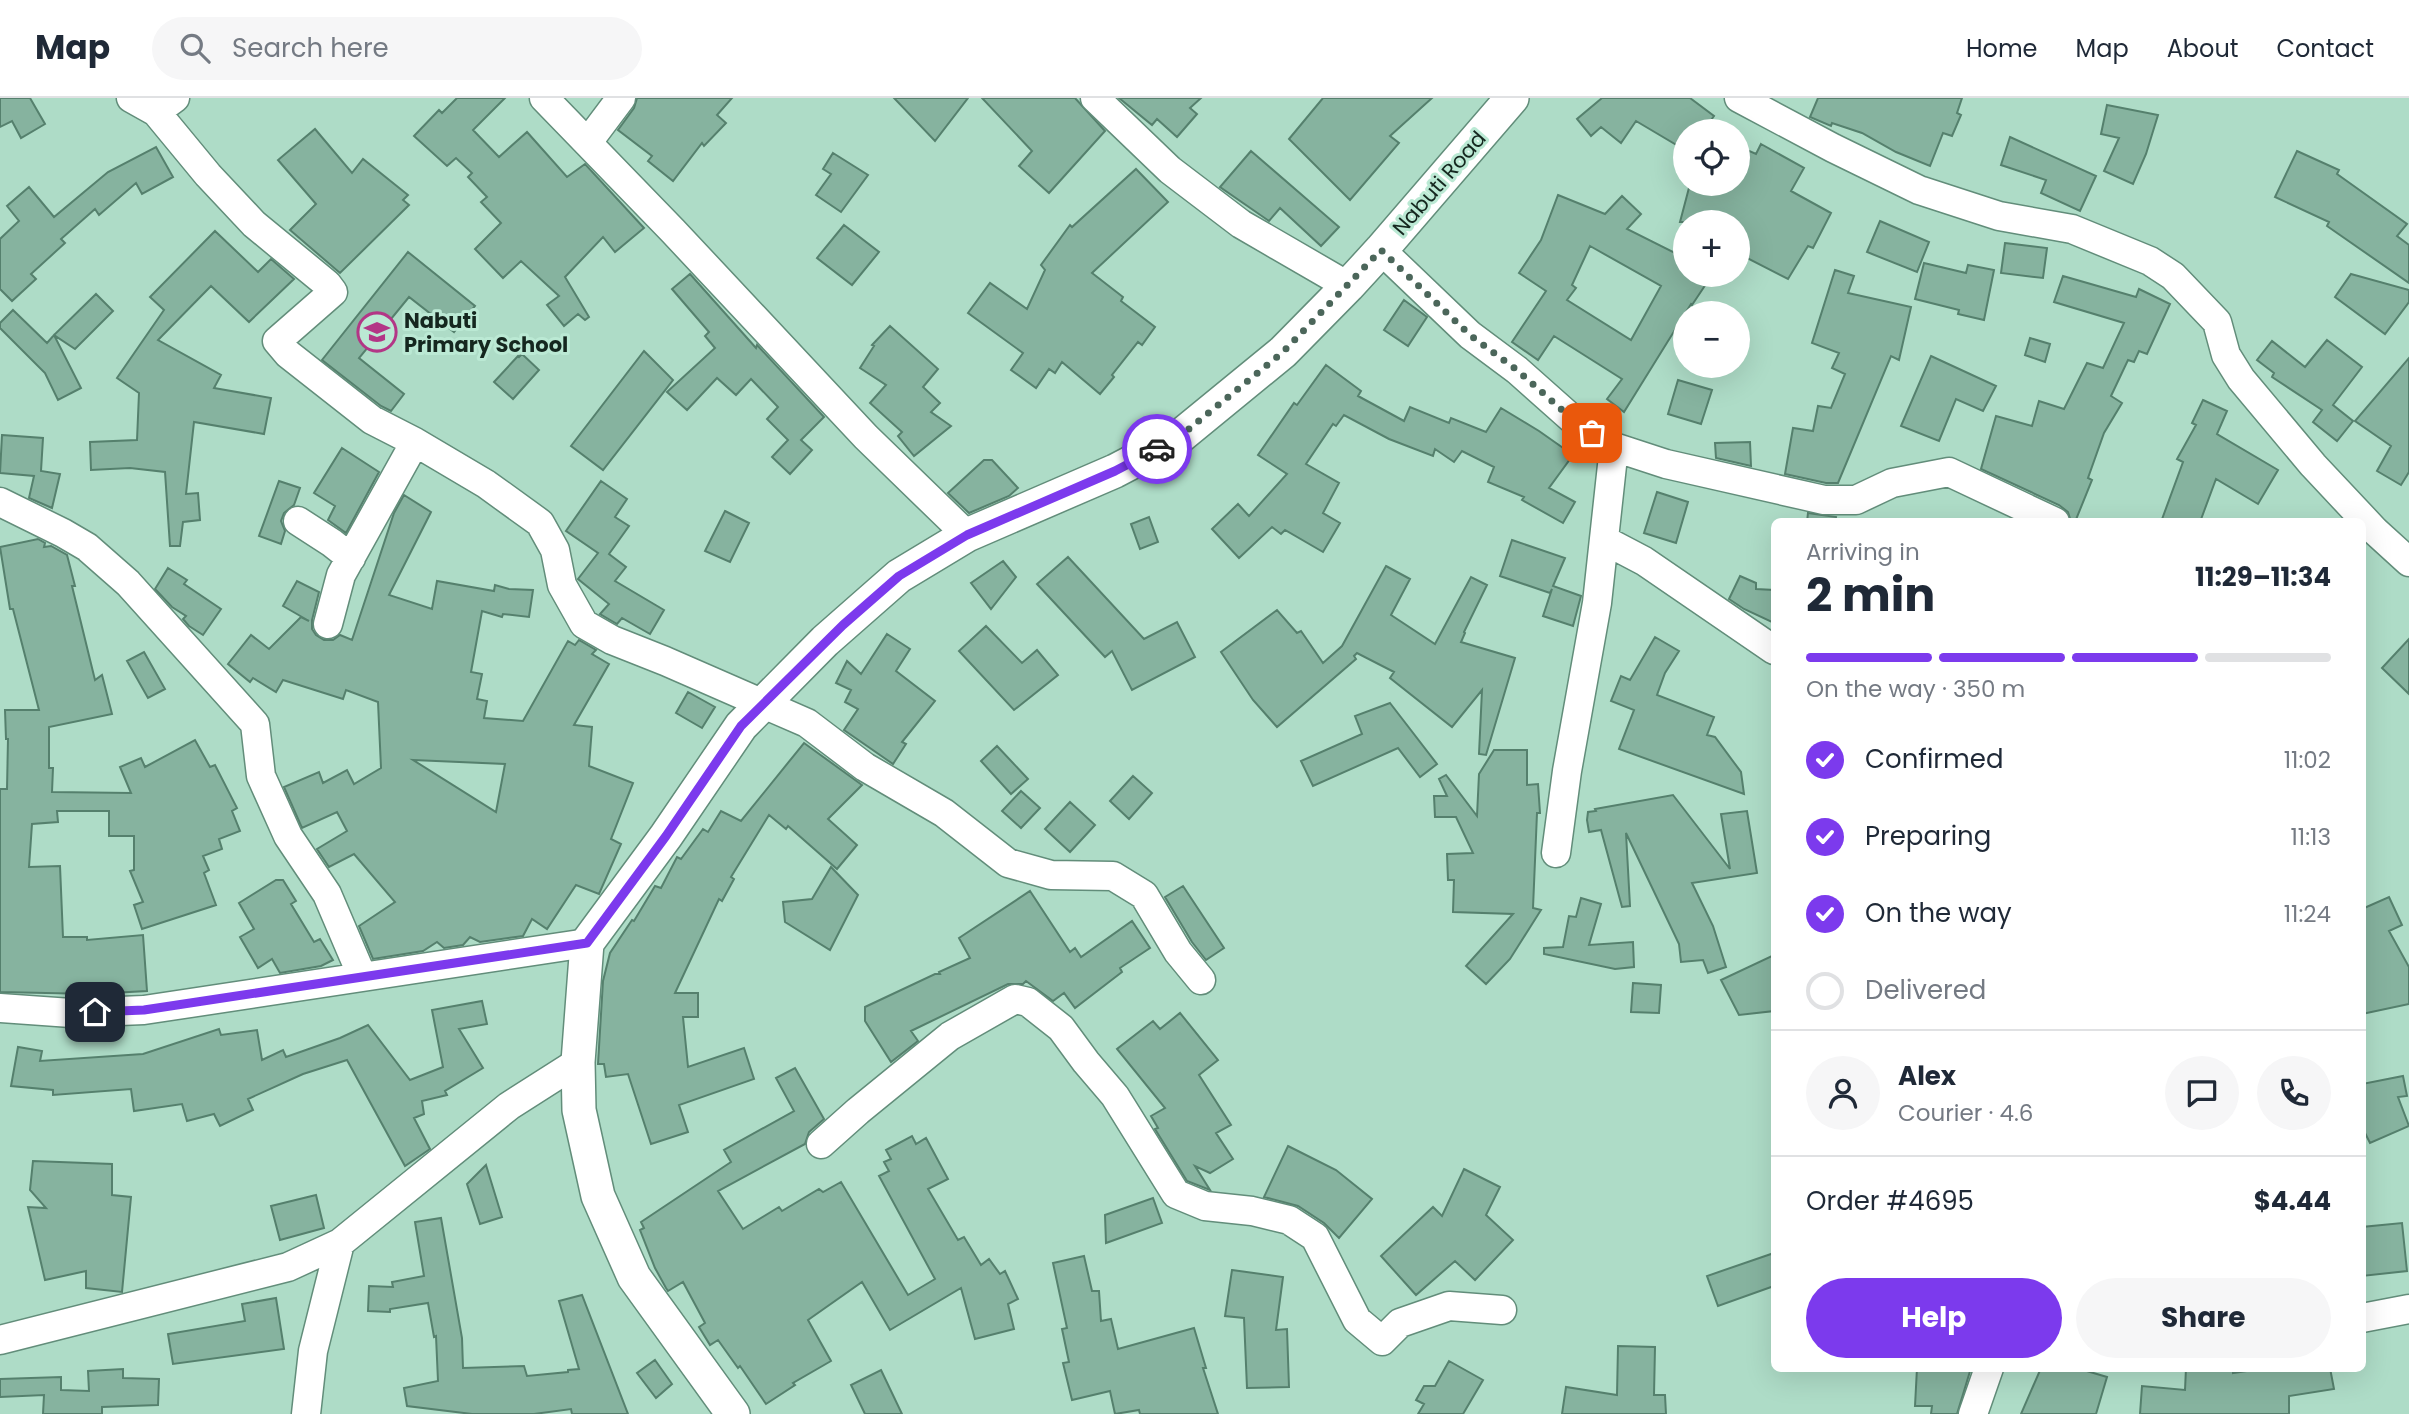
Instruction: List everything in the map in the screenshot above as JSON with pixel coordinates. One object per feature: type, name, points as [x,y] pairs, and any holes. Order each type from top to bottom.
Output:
[{"type":"street","points":[[131,98],[166,105],[208,175],[254,224],[327,284],[333,292],[277,341],[288,354],[372,420],[486,484],[540,523],[555,550],[562,585],[584,624],[612,640],[807,723],[866,767],[944,813],[1008,863],[1051,875],[1113,876],[1124,882],[1144,895],[1178,952],[1200,980]]},
{"type":"street","points":[[544,98],[866,437],[967,535]]},
{"type":"street","points":[[588,142],[621,98]]},
{"type":"street","points":[[1095,98],[1170,170],[1241,224],[1348,286]]},
{"type":"street","name":"Nabuti Road","points":[[587,943],[666,836],[741,726],[825,641],[899,576],[967,535],[1115,471],[1178,438],[1283,352],[1348,286],[1512,98]]},
{"type":"street","points":[[1739,98],[1919,190],[1999,216],[2072,229],[2150,261],[2173,276],[2217,322],[2226,355],[2250,390],[2313,466],[2363,518]]},
{"type":"street","points":[[1381,250],[1470,335],[1517,370],[1571,418],[1614,447],[1666,464],[1824,500],[1856,500],[1892,482],[1949,472],[2047,518]]},
{"type":"street","points":[[328,624],[341,575],[415,442]]},
{"type":"street","points":[[1556,853],[1567,771],[1597,603],[1614,447]]},
{"type":"street","points":[[0,502],[87,547],[128,583],[256,724],[261,776],[288,836],[327,894],[362,976]]},
{"type":"street","points":[[298,522],[351,558]]},
{"type":"street","points":[[2366,522],[2409,562]]},
{"type":"street","points":[[1604,540],[1644,561],[1771,648]]},
{"type":"street","points":[[0,1008],[71,1013],[144,1010],[587,943],[578,1062],[579,1110],[598,1196],[634,1277],[733,1414]]},
{"type":"street","points":[[821,1144],[950,1036],[1015,999],[1028,1002],[1061,1028],[1115,1096],[1176,1194],[1205,1206],[1252,1211],[1289,1220],[1315,1237],[1357,1320],[1382,1341],[1400,1323],[1449,1306],[1502,1310]]},
{"type":"street","points":[[0,1340],[288,1267],[340,1243],[509,1106],[578,1062]]},
{"type":"street","points":[[306,1414],[313,1351],[340,1243]]},
{"type":"street","points":[[2366,1317],[2409,1309]]},
{"type":"street","points":[[1973,1414],[1988,1372]]},
{"type":"building","points":[[0,98],[30,98],[45,124],[21,138],[12,121],[0,127]]},
{"type":"building","points":[[457,98],[505,98],[473,130],[499,157],[527,132],[567,177],[585,164],[644,228],[615,252],[603,237],[565,277],[589,317],[585,320],[578,314],[564,326],[547,305],[559,296],[521,261],[503,278],[475,249],[501,223],[481,202],[487,197],[468,177],[472,173],[456,158],[447,166],[414,136],[439,110],[442,113]]},
{"type":"building","points":[[637,98],[732,98],[717,115],[726,123],[704,146],[702,143],[673,181],[648,161],[652,156],[618,130],[634,108]]},
{"type":"building","points":[[894,98],[968,98],[935,141]]},
{"type":"building","points":[[982,98],[1075,98],[1105,131],[1049,193],[1019,166],[1032,151]]},
{"type":"building","points":[[1119,98],[1201,98],[1190,108],[1197,114],[1177,137],[1157,119],[1152,125]]},
{"type":"building","points":[[1323,98],[1432,98],[1390,136],[1399,143],[1350,200],[1289,139]]},
{"type":"building","points":[[1602,98],[1690,98],[1714,116],[1712,119],[1673,119],[1673,143],[1636,121],[1621,143],[1601,127],[1591,136],[1577,119]]},
{"type":"building","points":[[1818,98],[1962,98],[1957,113],[1961,115],[1952,136],[1943,133],[1930,166],[1896,152],[1862,133],[1832,123],[1831,126],[1810,117]]},
{"type":"building","points":[[2107,105],[2158,115],[2133,184],[2104,171],[2119,138],[2101,134]]},
{"type":"building","points":[[315,129],[352,173],[363,159],[408,195],[403,200],[409,205],[340,273],[290,230],[316,204],[278,160]]},
{"type":"building","points":[[2010,137],[2096,176],[2080,211],[2041,193],[2046,180],[2001,165]]},
{"type":"building","points":[[1761,144],[1804,168],[1791,191],[1831,213],[1813,248],[1808,246],[1788,279],[1750,260],[1750,210],[1683,210],[1687,196],[1750,196],[1750,151],[1756,154]]},
{"type":"building","points":[[156,147],[173,177],[142,194],[136,183],[99,215],[95,209],[61,239],[65,243],[31,274],[36,279],[12,301],[0,289],[0,239],[19,221],[7,206],[29,187],[54,217],[108,172]]},
{"type":"building","points":[[1251,151],[1339,227],[1321,246],[1280,208],[1269,221],[1220,187]]},
{"type":"building","points":[[2297,151],[2339,170],[2337,174],[2407,224],[2397,236],[2409,245],[2409,283],[2327,226],[2329,222],[2275,197]]},
{"type":"building","points":[[833,153],[868,175],[841,212],[816,195],[831,174],[823,169]]},
{"type":"building","points":[[1136,169],[1168,202],[1092,273],[1123,297],[1121,301],[1155,327],[1142,345],[1138,342],[1100,394],[1062,362],[1055,373],[1049,369],[1036,388],[1011,370],[1023,353],[968,313],[990,283],[1027,309],[1045,270],[1041,265],[1070,225],[1072,227]]},
{"type":"building","points":[[1558,195],[1605,214],[1622,196],[1641,214],[1627,229],[1673,252],[1673,287],[1704,287],[1695,301],[1673,301],[1673,333],[1624,412],[1607,399],[1622,379],[1554,336],[1538,360],[1512,342],[1546,291],[1519,273],[1541,240]],"holes":[[[1590,246],[1661,286],[1631,340],[1567,300],[1576,288],[1572,285]]]},
{"type":"building","points":[[1880,221],[1929,242],[1917,272],[1867,252]]},
{"type":"building","points":[[844,225],[879,252],[852,285],[817,258]]},
{"type":"building","points":[[215,231],[258,272],[271,259],[294,279],[249,322],[211,286],[158,340],[221,375],[214,388],[271,398],[264,434],[194,422],[186,494],[198,493],[200,520],[183,522],[180,546],[170,546],[165,472],[130,468],[91,470],[90,442],[137,440],[139,393],[117,378],[164,310],[150,297]]},
{"type":"building","points":[[2005,243],[2047,248],[2043,278],[2001,273]]},
{"type":"building","points":[[408,252],[475,306],[454,332],[409,297],[359,358],[404,394],[391,411],[322,360]]},
{"type":"building","points":[[1924,263],[1966,273],[1968,265],[1994,270],[1984,320],[1958,314],[1959,310],[1915,299]]},
{"type":"building","points":[[1835,270],[1854,276],[1848,293],[1911,307],[1899,360],[1891,356],[1838,483],[1826,483],[1785,474],[1793,428],[1813,431],[1818,406],[1831,408],[1845,374],[1832,368],[1839,353],[1812,343]]},
{"type":"building","points":[[690,274],[756,348],[757,345],[824,417],[801,440],[812,450],[790,474],[772,457],[788,440],[767,419],[778,407],[751,379],[736,395],[717,378],[687,410],[667,392],[715,348],[705,336],[709,332],[672,289]]},
{"type":"building","points":[[2351,274],[2409,290],[2409,302],[2385,334],[2335,297]]},
{"type":"building","points":[[2063,276],[2136,297],[2139,289],[2170,304],[2147,354],[2139,351],[2134,362],[2128,360],[2111,396],[2122,403],[2104,433],[2088,478],[2092,480],[2077,518],[2070,518],[2068,512],[2059,505],[1981,469],[1996,416],[2032,426],[2039,401],[2064,409],[2087,363],[2103,368],[2124,323],[2054,302]]},
{"type":"building","points":[[96,294],[113,311],[75,349],[54,335]]},
{"type":"building","points":[[1404,300],[1427,317],[1408,346],[1384,330]]},
{"type":"building","points":[[13,310],[47,343],[54,335],[81,388],[58,400],[45,373],[0,328],[0,323]]},
{"type":"building","points":[[890,326],[938,369],[923,387],[940,403],[931,412],[951,426],[914,456],[898,436],[902,432],[870,403],[886,385],[860,368],[874,346],[872,345]]},
{"type":"building","points":[[2030,338],[2050,344],[2045,362],[2025,355]]},
{"type":"building","points":[[2327,340],[2362,367],[2333,405],[2353,421],[2337,441],[2313,422],[2322,410],[2272,377],[2274,373],[2257,360],[2272,341],[2305,367]]},
{"type":"building","points":[[644,351],[673,380],[603,470],[571,446]]},
{"type":"building","points":[[522,354],[539,370],[513,399],[494,382]]},
{"type":"building","points":[[1931,356],[1996,386],[1983,411],[1956,399],[1939,441],[1901,426]]},
{"type":"building","points":[[2409,358],[2409,472],[2401,485],[2377,471],[2391,446],[2355,421]]},
{"type":"building","points":[[1326,365],[1361,391],[1358,396],[1404,421],[1410,407],[1449,423],[1451,418],[1486,432],[1501,408],[1539,431],[1573,455],[1549,488],[1575,502],[1563,523],[1522,500],[1524,497],[1488,482],[1494,467],[1462,451],[1454,462],[1435,449],[1433,456],[1389,439],[1344,415],[1336,426],[1333,424],[1306,464],[1339,483],[1323,513],[1340,523],[1323,552],[1285,530],[1281,534],[1272,527],[1239,558],[1212,529],[1238,504],[1249,516],[1287,474],[1258,455],[1294,403],[1297,405]]},
{"type":"building","points":[[1678,380],[1712,390],[1701,424],[1668,414]]},
{"type":"building","points":[[2203,400],[2227,411],[2217,434],[2278,470],[2258,504],[2216,479],[2201,518],[2162,518],[2183,462],[2177,459],[2196,425],[2192,423]]},
{"type":"building","points":[[2,435],[43,438],[41,471],[60,474],[52,508],[29,498],[34,476],[0,473]]},
{"type":"building","points":[[1750,442],[1751,466],[1716,458],[1715,443]]},
{"type":"building","points":[[342,448],[379,472],[346,533],[328,520],[335,506],[314,493]]},
{"type":"building","points":[[984,460],[992,460],[1018,488],[1009,496],[969,513],[948,493]]},
{"type":"building","points":[[279,481],[300,488],[294,505],[284,513],[281,521],[285,531],[281,544],[259,536]]},
{"type":"building","points":[[601,481],[627,499],[615,517],[629,526],[609,554],[626,567],[615,581],[664,610],[650,634],[622,618],[617,624],[600,614],[609,604],[578,579],[598,553],[566,531]]},
{"type":"building","points":[[1657,492],[1688,502],[1676,543],[1644,533]]},
{"type":"building","points":[[404,495],[431,512],[389,595],[432,609],[437,581],[494,591],[495,585],[509,589],[533,590],[529,617],[503,614],[502,617],[482,611],[471,672],[482,674],[477,699],[487,701],[484,718],[523,721],[568,641],[575,645],[579,640],[596,650],[592,654],[609,664],[574,725],[592,727],[589,766],[633,783],[611,839],[621,844],[599,894],[576,885],[547,929],[532,919],[523,936],[480,942],[470,937],[463,945],[444,948],[437,942],[423,951],[373,959],[359,926],[395,902],[354,854],[329,867],[317,849],[347,831],[337,812],[302,828],[284,787],[319,772],[323,783],[347,770],[354,784],[381,768],[378,702],[346,690],[343,699],[283,680],[276,692],[253,678],[250,682],[228,664],[251,635],[269,649],[301,617],[309,621],[283,606],[297,581],[319,592],[312,620],[312,629],[316,635],[324,640],[333,640],[340,635],[352,640],[394,513]],"holes":[[[413,760],[505,764],[496,812]]]},
{"type":"building","points":[[725,511],[749,523],[730,562],[705,551]]},
{"type":"building","points":[[1808,513],[1836,517],[1836,518],[1807,518]]},
{"type":"building","points":[[1149,517],[1158,542],[1140,549],[1131,524]]},
{"type":"building","points":[[38,539],[45,543],[44,547],[51,546],[67,555],[95,680],[102,675],[112,714],[49,727],[49,768],[53,768],[52,792],[131,793],[120,767],[141,758],[145,767],[195,740],[210,767],[215,765],[237,808],[232,811],[240,831],[219,839],[222,849],[203,856],[209,870],[204,873],[216,905],[142,929],[134,905],[143,902],[130,871],[134,870],[134,836],[109,836],[109,811],[57,811],[58,822],[32,824],[29,867],[60,866],[63,937],[87,937],[87,940],[143,935],[147,991],[92,994],[0,992],[0,789],[7,789],[8,739],[5,710],[39,710],[13,609],[10,609],[0,547]]},
{"type":"building","points":[[1512,540],[1565,558],[1553,586],[1581,596],[1573,626],[1543,616],[1552,589],[1550,593],[1500,576]]},
{"type":"building","points":[[1068,557],[1144,639],[1177,622],[1195,657],[1132,690],[1112,651],[1105,657],[1037,584]]},
{"type":"building","points":[[1003,561],[1016,577],[991,609],[971,583]]},
{"type":"building","points":[[1386,566],[1410,579],[1391,615],[1435,644],[1471,577],[1487,585],[1461,642],[1515,658],[1486,755],[1479,754],[1482,690],[1452,727],[1390,678],[1394,672],[1357,653],[1354,656],[1356,659],[1277,727],[1253,700],[1221,652],[1277,610],[1297,633],[1301,631],[1323,663],[1342,646]]},
{"type":"building","points":[[168,568],[187,580],[184,584],[221,609],[203,635],[189,626],[183,619],[186,616],[172,607],[155,589]]},
{"type":"building","points":[[1740,576],[1756,583],[1756,589],[1771,590],[1771,622],[1744,609],[1729,599]]},
{"type":"building","points":[[986,626],[1022,663],[1037,650],[1058,675],[1014,710],[959,651]]},
{"type":"building","points":[[887,634],[910,649],[896,671],[935,701],[902,742],[906,744],[893,764],[844,730],[858,709],[845,702],[851,690],[836,683],[847,661],[861,674]]},
{"type":"building","points":[[1655,637],[1679,651],[1665,673],[1657,695],[1714,717],[1707,735],[1715,737],[1741,772],[1744,794],[1619,749],[1634,710],[1611,701],[1621,676],[1630,680]]},
{"type":"building","points":[[2409,639],[2409,694],[2382,668]]},
{"type":"building","points":[[144,652],[165,689],[148,698],[127,661]]},
{"type":"building","points":[[688,692],[715,707],[702,728],[676,713]]},
{"type":"building","points":[[1390,703],[1437,764],[1420,777],[1398,748],[1313,786],[1301,761],[1362,734],[1355,716]]},
{"type":"building","points":[[804,743],[862,785],[828,819],[857,845],[837,869],[788,826],[786,829],[769,815],[731,877],[734,879],[722,901],[719,899],[675,993],[698,993],[698,1017],[683,1017],[688,1067],[744,1048],[754,1079],[679,1105],[688,1132],[651,1144],[628,1074],[606,1077],[604,1064],[598,1064],[603,981],[610,953],[655,886],[661,888],[677,857],[681,859],[703,829],[708,832],[721,811],[741,821]]},
{"type":"building","points":[[997,746],[1028,779],[1011,794],[981,761]]},
{"type":"building","points":[[1494,750],[1527,750],[1527,785],[1538,784],[1540,813],[1537,813],[1533,908],[1541,910],[1510,959],[1486,984],[1466,966],[1513,914],[1453,912],[1454,880],[1448,880],[1447,854],[1473,853],[1456,817],[1435,817],[1434,796],[1447,796],[1439,779],[1446,775],[1477,816],[1479,774]]},
{"type":"building","points":[[1133,776],[1152,793],[1129,819],[1110,801]]},
{"type":"building","points":[[1021,791],[1040,808],[1021,828],[1002,811]]},
{"type":"building","points":[[1673,795],[1730,869],[1721,814],[1747,811],[1757,873],[1692,883],[1713,926],[1726,967],[1708,973],[1703,960],[1681,962],[1679,944],[1626,833],[1630,906],[1622,907],[1601,830],[1589,832],[1588,812]]},
{"type":"building","points":[[1070,802],[1095,825],[1070,852],[1045,829]]},
{"type":"building","points":[[831,867],[858,895],[830,950],[785,922],[783,902],[812,899]]},
{"type":"building","points":[[276,880],[283,880],[296,901],[291,904],[314,942],[320,939],[333,960],[321,966],[280,973],[272,959],[258,968],[240,937],[254,929],[239,903]]},
{"type":"building","points":[[1183,886],[1224,948],[1206,960],[1165,897]]},
{"type":"building","points":[[1030,891],[1070,952],[1075,948],[1081,957],[1132,921],[1150,948],[1120,968],[1122,972],[1075,1008],[1064,993],[1053,1001],[1026,981],[1023,984],[1008,984],[911,1031],[918,1041],[891,1062],[865,1021],[865,1007],[970,958],[959,938]]},
{"type":"building","points":[[2389,897],[2402,925],[2389,931],[2409,967],[2409,1004],[2366,1013],[2366,907]]},
{"type":"building","points":[[1581,898],[1601,904],[1589,945],[1633,942],[1634,967],[1615,969],[1544,954],[1544,948],[1563,947],[1569,916],[1576,917]]},
{"type":"building","points":[[1771,956],[1771,1011],[1739,1015],[1721,980]]},
{"type":"building","points":[[1633,983],[1661,985],[1659,1013],[1631,1012]]},
{"type":"building","points":[[482,1001],[487,1024],[459,1029],[483,1068],[445,1091],[447,1095],[422,1101],[424,1114],[414,1118],[430,1149],[405,1166],[347,1060],[303,1074],[248,1099],[253,1110],[220,1126],[214,1114],[187,1121],[182,1104],[134,1111],[131,1089],[53,1095],[53,1090],[11,1086],[18,1047],[42,1051],[40,1061],[143,1054],[219,1029],[221,1035],[257,1030],[262,1060],[283,1050],[286,1057],[368,1025],[410,1080],[443,1067],[432,1010]]},
{"type":"building","points":[[1180,1013],[1218,1060],[1199,1075],[1231,1125],[1216,1133],[1233,1159],[1210,1173],[1195,1166],[1210,1190],[1187,1181],[1155,1129],[1158,1128],[1151,1116],[1165,1108],[1117,1049],[1153,1021],[1160,1029]]},
{"type":"building","points":[[795,1068],[824,1119],[809,1132],[805,1144],[718,1191],[743,1229],[779,1207],[782,1211],[819,1189],[823,1192],[841,1182],[908,1295],[935,1279],[879,1176],[889,1171],[884,1162],[891,1159],[886,1150],[912,1136],[916,1144],[926,1138],[948,1179],[928,1189],[958,1240],[964,1237],[981,1265],[989,1259],[1000,1274],[1005,1271],[1018,1299],[1008,1304],[1014,1329],[975,1339],[961,1288],[890,1330],[862,1282],[808,1320],[831,1361],[793,1383],[795,1385],[766,1404],[718,1340],[710,1345],[699,1327],[705,1323],[683,1282],[668,1291],[666,1288],[640,1230],[644,1228],[641,1222],[731,1162],[724,1150],[794,1111],[776,1078]]},
{"type":"building","points":[[2403,1076],[2407,1096],[2398,1097],[2409,1126],[2370,1143],[2366,1135],[2366,1083]]},
{"type":"building","points":[[1288,1146],[1336,1170],[1372,1199],[1339,1238],[1324,1223],[1298,1206],[1264,1197]]},
{"type":"building","points":[[33,1161],[112,1164],[112,1195],[131,1197],[122,1292],[86,1288],[86,1271],[45,1280],[28,1207],[46,1208],[30,1190]]},
{"type":"building","points":[[486,1165],[502,1217],[480,1224],[467,1184]]},
{"type":"building","points":[[1464,1169],[1500,1187],[1486,1215],[1513,1240],[1475,1280],[1455,1261],[1416,1295],[1381,1256],[1433,1207],[1442,1216]]},
{"type":"building","points":[[316,1195],[324,1228],[280,1240],[271,1206]]},
{"type":"building","points":[[1153,1198],[1162,1223],[1106,1243],[1105,1215]]},
{"type":"building","points":[[441,1218],[462,1338],[463,1368],[524,1366],[527,1376],[579,1369],[559,1301],[582,1295],[628,1414],[572,1414],[571,1409],[534,1414],[472,1414],[407,1406],[404,1388],[438,1381],[436,1336],[434,1337],[428,1303],[390,1309],[390,1312],[368,1311],[369,1286],[393,1287],[392,1282],[424,1276],[415,1222]]},
{"type":"building","points":[[2402,1223],[2407,1271],[2366,1276],[2366,1227]]},
{"type":"building","points":[[1771,1254],[1771,1287],[1718,1306],[1707,1276]]},
{"type":"building","points":[[1084,1256],[1092,1291],[1099,1291],[1101,1321],[1111,1319],[1118,1349],[1194,1328],[1218,1414],[1140,1414],[1139,1410],[1115,1414],[1110,1391],[1072,1400],[1063,1363],[1069,1362],[1062,1329],[1067,1328],[1053,1263]]},
{"type":"building","points":[[1232,1270],[1283,1277],[1276,1330],[1287,1329],[1289,1387],[1247,1388],[1244,1318],[1225,1316]]},
{"type":"building","points":[[276,1298],[284,1349],[173,1364],[168,1334],[245,1321],[242,1304]]},
{"type":"building","points":[[1618,1346],[1655,1347],[1654,1395],[1665,1395],[1666,1414],[1562,1414],[1566,1387],[1617,1395]]},
{"type":"building","points":[[655,1360],[672,1384],[656,1398],[637,1373]]},
{"type":"building","points":[[1449,1361],[1483,1380],[1463,1414],[1418,1414],[1424,1404],[1416,1400],[1424,1386],[1435,1386]]},
{"type":"building","points":[[123,1369],[123,1378],[159,1379],[158,1405],[102,1407],[102,1414],[43,1414],[44,1395],[0,1397],[0,1379],[61,1377],[61,1390],[89,1391],[88,1371]]},
{"type":"building","points":[[881,1370],[902,1414],[865,1414],[851,1385]]},
{"type":"building","points":[[1917,1372],[1970,1372],[1957,1414],[1931,1414],[1932,1406],[1915,1406]]},
{"type":"building","points":[[2039,1372],[2090,1372],[2107,1377],[2096,1414],[2021,1414]]},
{"type":"building","points":[[2186,1372],[2331,1372],[2334,1389],[2289,1396],[2289,1414],[2140,1414],[2142,1386],[2185,1390]]},
{"type":"way so far","points":[[1157,449],[1178,438],[1283,352],[1381,250],[1470,335],[1517,370],[1592,433]]},
{"type":"place","name":"Nabuti Primary School","points":[[377,332]]},
{"type":"route","points":[[95,1012],[144,1010],[587,943],[666,836],[741,726],[825,641],[899,576],[967,535],[1115,471],[1157,449]]}]
